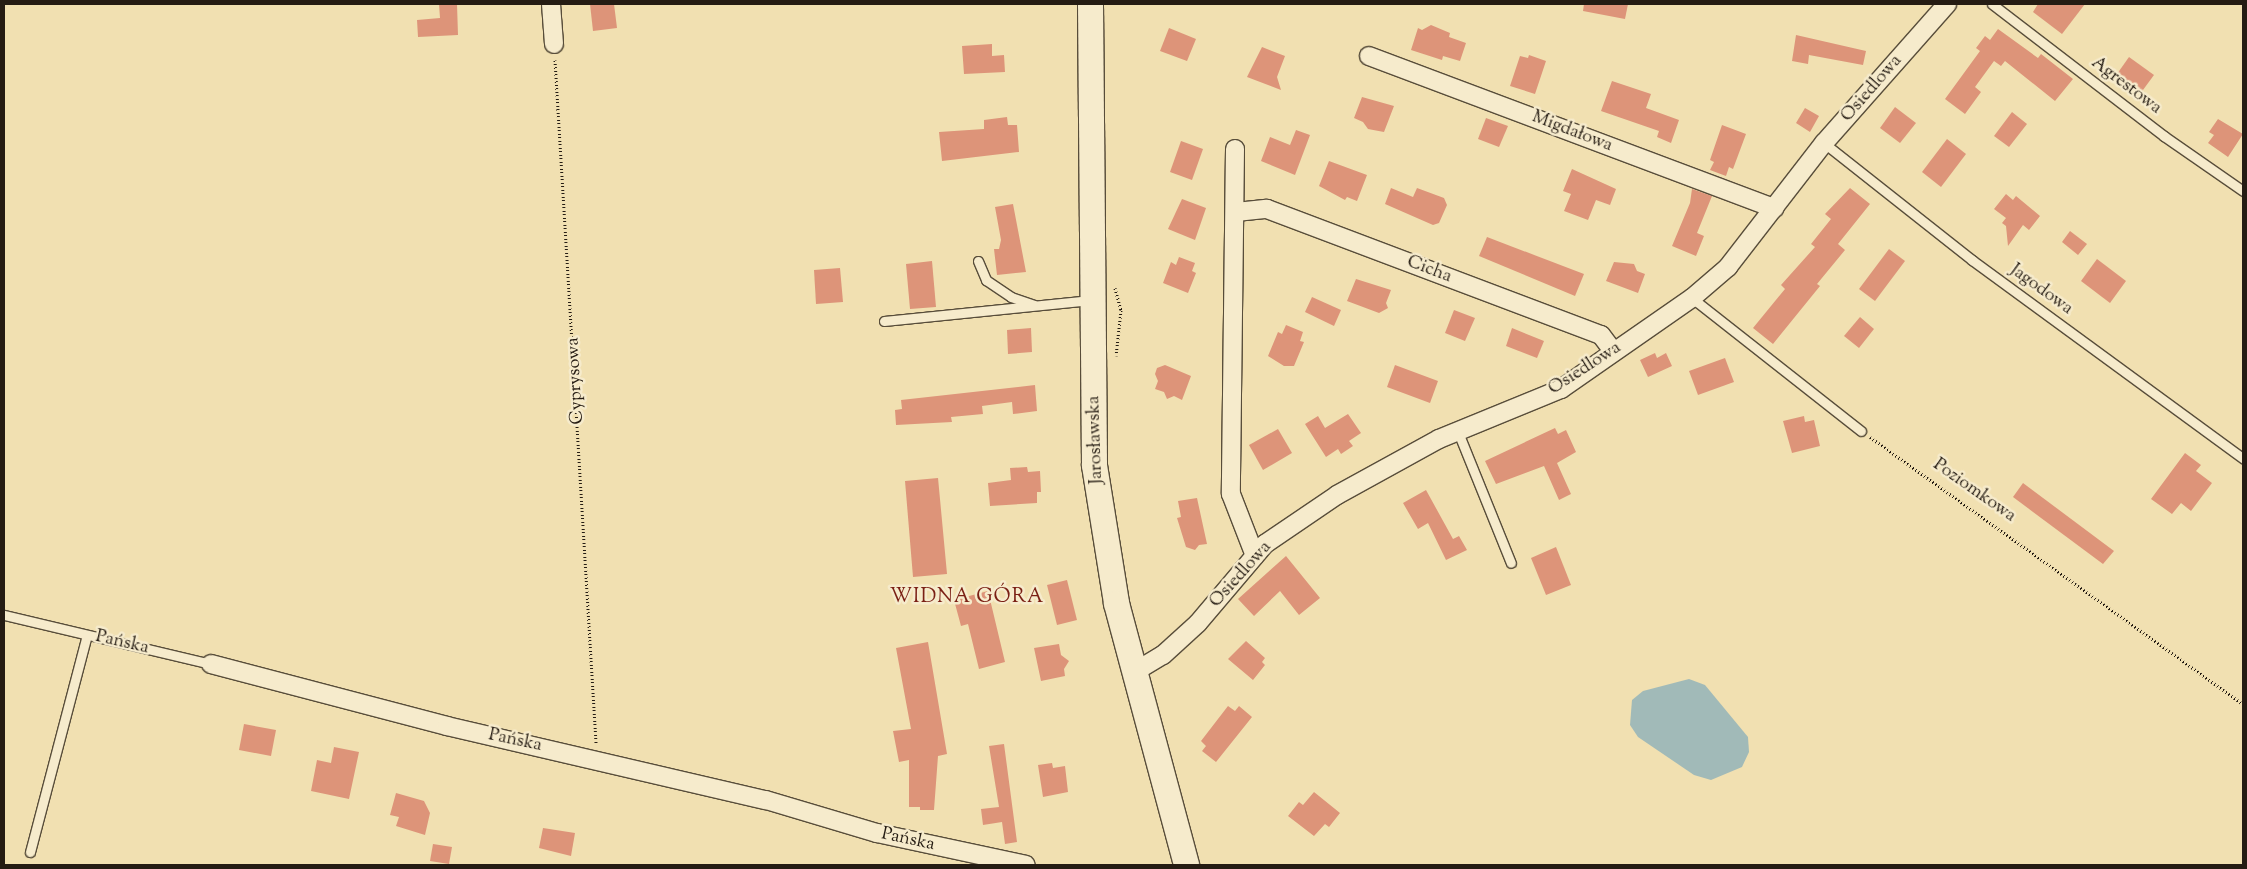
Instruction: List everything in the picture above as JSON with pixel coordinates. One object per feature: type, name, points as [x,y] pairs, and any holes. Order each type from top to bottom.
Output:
[{"type":"main road","name":"Jarosławska","points":[[1090,4],[1094,465],[1116,603],[1136,671],[1186,865]]},
{"type":"street","points":[[551,4],[554,44]]},
{"type":"street","name":"Osiedlowa","points":[[1136,671],[1163,655],[1198,623],[1265,544],[1337,495],[1458,432],[1561,389],[1692,298],[1728,268],[1824,143],[1947,4]]},
{"type":"street","name":"Migdałowa","points":[[1369,56],[1774,208]]},
{"type":"street","points":[[1235,149],[1236,212],[1231,494],[1255,556]]},
{"type":"street","name":"Cicha","points":[[1236,212],[1267,209],[1601,335],[1614,352]]},
{"type":"street","name":"Pańska","points":[[211,664],[447,726],[597,758],[766,800],[877,833],[1026,865]]},
{"type":"lane","name":"Agrestowa","points":[[1992,4],[2164,136],[2243,191]]},
{"type":"lane","name":"Jagodowa","points":[[1824,143],[1972,260],[2243,458]]},
{"type":"lane","points":[[978,261],[986,280],[1011,297],[1036,306]]},
{"type":"lane","points":[[1692,298],[1861,431]]},
{"type":"lane","points":[[884,320],[1093,300]]},
{"type":"lane","points":[[1458,432],[1511,563]]},
{"type":"lane","name":"Pańska","points":[[4,615],[211,664]]},
{"type":"lane","points":[[30,852],[87,635]]},
{"type":"path","name":"Cyprysowa","points":[[554,44],[566,200],[597,758]]},
{"type":"path","name":"Poziomkowa","points":[[1861,431],[2243,704]]},
{"type":"water","points":[[1689,679],[1705,685],[1748,737],[1749,752],[1742,767],[1711,780],[1694,775],[1638,737],[1630,725],[1632,700],[1643,691]]},
{"type":"building","points":[[439,4],[457,4],[458,35],[418,37],[417,20],[440,18]]},
{"type":"building","points":[[590,4],[614,4],[617,28],[593,31]]},
{"type":"building","points":[[1584,4],[1628,4],[1625,19],[1583,11]]},
{"type":"building","points":[[2038,4],[2085,4],[2062,34],[2033,12]]},
{"type":"building","points":[[1431,25],[1450,33],[1449,37],[1466,43],[1460,61],[1443,56],[1442,60],[1411,50],[1418,28],[1422,30]]},
{"type":"building","points":[[1169,28],[1196,39],[1187,61],[1160,51]]},
{"type":"building","points":[[1998,29],[2038,58],[2041,54],[2073,79],[2055,101],[2005,61],[2001,66],[1994,61],[1975,87],[1981,92],[1965,114],[1945,99],[1980,51],[1976,48],[1985,36],[1990,40]]},
{"type":"building","points":[[1796,35],[1866,51],[1863,65],[1809,55],[1808,64],[1792,61]]},
{"type":"building","points":[[992,44],[992,56],[1004,55],[1005,72],[964,74],[962,46]]},
{"type":"building","points":[[1262,47],[1285,56],[1277,77],[1281,90],[1247,77]]},
{"type":"building","points":[[1529,55],[1546,61],[1535,94],[1510,86],[1520,56],[1528,58]]},
{"type":"building","points":[[2129,57],[2154,75],[2140,94],[2117,74]]},
{"type":"building","points":[[1612,81],[1651,94],[1646,108],[1679,120],[1671,143],[1657,137],[1659,131],[1601,111]]},
{"type":"building","points":[[1362,97],[1394,106],[1384,132],[1368,129],[1363,122],[1354,118]]},
{"type":"building","points":[[1895,107],[1916,123],[1900,143],[1880,128]]},
{"type":"building","points":[[1805,108],[1819,116],[1810,132],[1796,123]]},
{"type":"building","points":[[2012,112],[2027,124],[2009,147],[1994,136]]},
{"type":"building","points":[[1007,117],[1008,125],[1017,125],[1019,152],[942,161],[939,132],[984,129],[984,120]]},
{"type":"building","points":[[1486,118],[1508,126],[1499,147],[1478,139]]},
{"type":"building","points":[[2218,119],[2243,134],[2228,157],[2208,143],[2214,135],[2209,132]]},
{"type":"building","points":[[1722,125],[1746,134],[1733,169],[1729,167],[1726,176],[1710,170],[1714,162],[1710,160]]},
{"type":"building","points":[[1296,130],[1310,135],[1295,175],[1261,161],[1270,137],[1290,145]]},
{"type":"building","points":[[1947,139],[1966,154],[1941,187],[1922,172]]},
{"type":"building","points":[[1181,141],[1203,149],[1192,180],[1170,172]]},
{"type":"building","points":[[1329,161],[1367,175],[1357,201],[1347,197],[1345,200],[1319,186]]},
{"type":"building","points":[[1572,169],[1616,189],[1610,205],[1596,200],[1588,220],[1564,211],[1571,194],[1563,191]]},
{"type":"building","points":[[1391,188],[1413,197],[1417,188],[1444,198],[1447,205],[1439,223],[1433,225],[1385,204]]},
{"type":"building","points":[[1850,188],[1870,204],[1838,244],[1845,250],[1817,284],[1820,286],[1773,344],[1753,328],[1785,289],[1781,285],[1815,247],[1811,244],[1831,219],[1825,214]]},
{"type":"building","points":[[1692,189],[1712,196],[1697,233],[1704,236],[1696,256],[1672,246],[1690,203]]},
{"type":"building","points":[[2006,194],[2013,200],[2016,196],[2040,216],[2029,230],[2023,225],[2008,246],[2006,226],[2002,223],[2006,218],[1994,209]]},
{"type":"building","points":[[1182,199],[1206,208],[1195,240],[1168,229]]},
{"type":"building","points":[[1013,204],[1026,272],[997,275],[994,249],[999,249],[1001,240],[995,207]]},
{"type":"building","points":[[2070,231],[2087,244],[2078,255],[2062,242]]},
{"type":"building","points":[[1487,237],[1584,274],[1575,296],[1479,256]]},
{"type":"building","points":[[1889,249],[1905,261],[1875,301],[1859,289]]},
{"type":"building","points":[[1179,257],[1195,263],[1192,271],[1196,273],[1188,293],[1163,283],[1171,262],[1176,265]]},
{"type":"building","points":[[2097,259],[2126,281],[2110,303],[2081,281]]},
{"type":"building","points":[[932,261],[936,307],[910,309],[906,264]]},
{"type":"building","points":[[1614,262],[1634,264],[1637,271],[1645,274],[1638,293],[1606,281]]},
{"type":"building","points":[[840,268],[843,302],[816,304],[814,270]]},
{"type":"building","points":[[1356,279],[1391,290],[1386,303],[1388,308],[1379,313],[1347,301]]},
{"type":"building","points":[[1312,297],[1341,310],[1334,326],[1305,312]]},
{"type":"building","points":[[1454,310],[1475,318],[1465,341],[1445,333]]},
{"type":"building","points":[[1860,317],[1874,329],[1859,348],[1844,336]]},
{"type":"building","points":[[1286,325],[1303,332],[1300,341],[1304,342],[1294,366],[1284,366],[1268,356],[1278,332],[1282,334]]},
{"type":"building","points":[[1031,328],[1032,352],[1008,354],[1007,330]]},
{"type":"building","points":[[1512,328],[1544,341],[1537,358],[1506,346]]},
{"type":"building","points":[[1655,353],[1657,358],[1666,353],[1672,366],[1648,377],[1640,360]]},
{"type":"building","points":[[1725,358],[1734,382],[1698,395],[1689,371]]},
{"type":"building","points":[[1165,365],[1191,376],[1182,400],[1174,396],[1167,399],[1164,392],[1155,389],[1158,381],[1155,374],[1157,368]]},
{"type":"building","points":[[1395,365],[1438,381],[1430,403],[1387,387]]},
{"type":"building","points":[[1035,385],[1037,411],[1013,414],[1012,402],[982,406],[983,414],[951,417],[952,422],[896,425],[895,410],[902,409],[901,400]]},
{"type":"building","points":[[1348,414],[1361,433],[1349,441],[1353,446],[1341,454],[1338,449],[1326,457],[1305,424],[1318,416],[1325,428]]},
{"type":"building","points":[[1804,416],[1805,422],[1814,420],[1820,446],[1792,453],[1783,421]]},
{"type":"building","points":[[1555,428],[1558,434],[1566,430],[1576,452],[1557,463],[1571,494],[1559,500],[1544,466],[1496,484],[1485,461]]},
{"type":"building","points":[[1278,429],[1292,453],[1263,470],[1249,445]]},
{"type":"building","points":[[2185,453],[2201,465],[2196,471],[2212,483],[2191,511],[2181,503],[2172,514],[2151,499]]},
{"type":"building","points":[[1027,467],[1028,472],[1040,471],[1041,492],[1037,492],[1037,503],[990,506],[988,483],[1011,480],[1010,468]]},
{"type":"building","points":[[938,478],[947,574],[913,577],[905,481]]},
{"type":"building","points":[[2023,483],[2114,551],[2103,564],[2013,497]]},
{"type":"building","points":[[1426,490],[1453,539],[1459,536],[1467,550],[1446,560],[1428,523],[1418,529],[1403,503]]},
{"type":"building","points":[[1197,498],[1207,544],[1199,545],[1195,550],[1186,547],[1177,518],[1181,517],[1178,501]]},
{"type":"building","points":[[1556,547],[1571,585],[1546,595],[1531,558]]},
{"type":"building","points":[[1286,556],[1320,598],[1299,615],[1280,591],[1254,616],[1238,599]]},
{"type":"building","points":[[1067,580],[1077,620],[1057,625],[1047,585]]},
{"type":"building","points":[[988,591],[1005,662],[979,669],[968,624],[961,626],[954,600]]},
{"type":"building","points":[[1246,641],[1265,658],[1262,662],[1265,665],[1253,680],[1228,659]]},
{"type":"building","points":[[928,642],[947,754],[938,756],[934,810],[920,810],[920,807],[909,807],[909,760],[899,762],[893,731],[911,729],[896,648]]},
{"type":"building","points":[[1059,644],[1061,655],[1069,661],[1064,669],[1065,676],[1041,681],[1034,648]]},
{"type":"building","points":[[1228,706],[1235,711],[1239,706],[1252,717],[1216,762],[1202,751],[1206,746],[1201,741]]},
{"type":"building","points":[[244,724],[276,730],[271,756],[239,750]]},
{"type":"building","points":[[1004,744],[1017,842],[1005,844],[1002,822],[983,825],[981,809],[999,807],[989,746]]},
{"type":"building","points":[[334,747],[359,752],[349,799],[311,791],[317,760],[331,763]]},
{"type":"building","points":[[1052,763],[1053,768],[1065,766],[1068,792],[1043,797],[1038,765]]},
{"type":"building","points":[[1314,792],[1340,813],[1329,827],[1325,824],[1314,836],[1288,816],[1299,802],[1303,805]]},
{"type":"building","points":[[396,793],[424,801],[430,813],[425,835],[396,826],[399,817],[390,815]]},
{"type":"building","points":[[543,828],[575,833],[571,856],[539,848]]},
{"type":"building","points":[[433,844],[452,847],[449,864],[430,861]]},
{"type":"district","name":"WIDNA GÓRA","points":[[967,597]]}]
